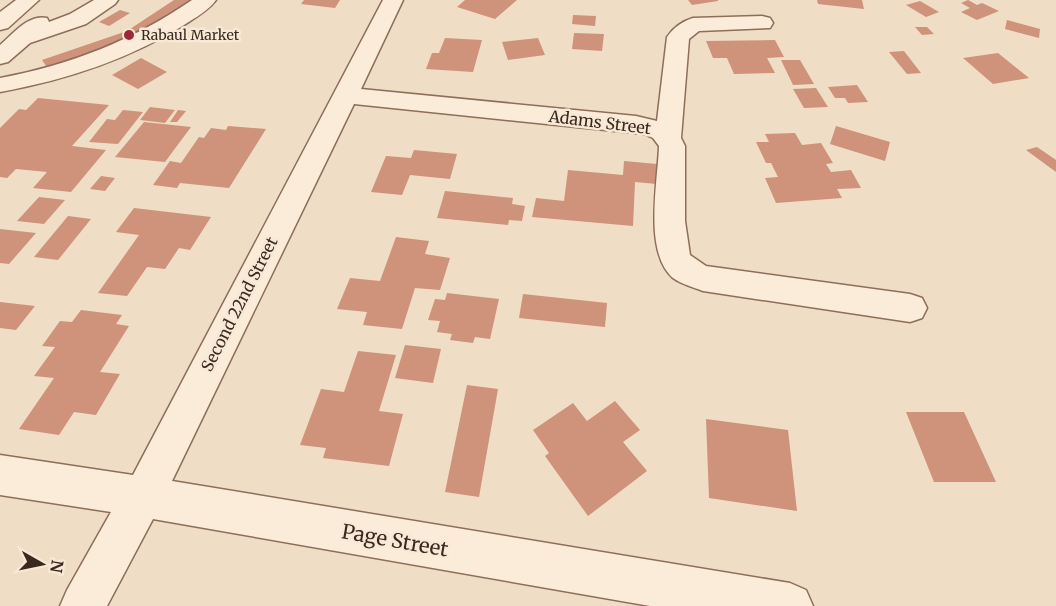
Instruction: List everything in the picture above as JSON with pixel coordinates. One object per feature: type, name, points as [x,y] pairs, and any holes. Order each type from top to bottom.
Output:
[{"type":"street","points":[[0,23],[29,0]]},
{"type":"street","points":[[0,57],[66,0]]},
{"type":"street","points":[[22,38],[78,19],[108,0]]},
{"type":"street","points":[[0,85],[27,81],[136,44],[181,18],[206,0]]},
{"type":"street","name":"Second 22nd Street","points":[[83,606],[143,497],[393,0]]},
{"type":"street","points":[[668,138],[678,37],[693,25],[762,23]]},
{"type":"street","name":"Adams Street","points":[[344,95],[636,124],[658,129],[668,138],[672,146],[671,238],[674,254],[684,269],[702,279],[910,308]]},
{"type":"street","name":"Page Street","points":[[0,475],[790,606]]},
{"type":"building","name":"Rabaul Market","points":[[174,0],[197,0],[133,39],[48,69],[42,60],[127,31]]},
{"type":"building","points":[[304,0],[340,0],[335,8],[301,4]]},
{"type":"building","points":[[465,0],[517,0],[495,19],[457,7]]},
{"type":"building","points":[[688,0],[718,0],[718,1],[692,5]]},
{"type":"building","points":[[817,0],[862,0],[864,9],[818,4]]},
{"type":"building","points":[[968,0],[977,5],[982,3],[999,11],[977,20],[961,12],[970,8],[961,3]]},
{"type":"building","points":[[920,1],[939,12],[926,17],[906,5]]},
{"type":"building","points":[[120,10],[130,13],[109,26],[99,22]]},
{"type":"building","points":[[573,15],[596,16],[595,26],[572,24]]},
{"type":"building","points":[[1007,20],[1040,29],[1039,38],[1005,29]]},
{"type":"building","points":[[915,27],[927,27],[934,34],[922,35]]},
{"type":"building","points":[[574,33],[604,34],[602,51],[572,49]]},
{"type":"building","points":[[445,38],[482,40],[473,72],[426,69],[432,53],[439,53]]},
{"type":"building","points":[[538,38],[545,55],[508,60],[502,42]]},
{"type":"building","points":[[775,40],[784,57],[767,58],[775,73],[734,74],[727,58],[713,58],[706,41]]},
{"type":"building","points":[[904,51],[921,73],[907,74],[889,52]]},
{"type":"building","points":[[998,53],[1029,78],[993,84],[963,58]]},
{"type":"building","points":[[141,58],[167,72],[138,89],[112,75]]},
{"type":"building","points":[[781,60],[800,60],[814,84],[793,85]]},
{"type":"building","points":[[857,85],[868,102],[848,103],[845,98],[835,98],[828,87]]},
{"type":"building","points":[[816,88],[828,107],[804,108],[793,89]]},
{"type":"building","points":[[38,98],[109,105],[72,146],[106,150],[71,192],[33,188],[47,172],[16,169],[7,178],[0,177],[0,128],[19,109],[26,110]]},
{"type":"building","points":[[150,107],[175,110],[165,123],[140,120]]},
{"type":"building","points":[[123,110],[143,112],[118,144],[89,142],[107,119],[115,120]]},
{"type":"building","points":[[178,110],[186,111],[177,122],[170,122]]},
{"type":"building","points":[[144,122],[191,127],[165,162],[115,157]]},
{"type":"building","points":[[228,126],[266,129],[229,188],[180,183],[177,188],[153,185],[170,161],[181,163],[199,137],[204,138],[211,128],[226,130]]},
{"type":"building","points":[[836,126],[890,142],[885,161],[830,144]]},
{"type":"building","points":[[795,133],[802,145],[821,143],[833,163],[826,164],[831,172],[851,170],[861,188],[837,189],[842,198],[776,203],[765,178],[778,177],[771,163],[766,163],[756,142],[769,142],[765,134]]},
{"type":"building","points":[[1037,147],[1056,160],[1056,172],[1026,150]]},
{"type":"building","points":[[414,150],[457,154],[450,179],[410,175],[402,195],[371,192],[386,156],[411,158]]},
{"type":"building","points":[[624,161],[657,164],[657,184],[635,182],[633,226],[532,217],[536,198],[564,201],[568,170],[623,175]]},
{"type":"building","points":[[101,176],[115,178],[105,191],[90,189]]},
{"type":"building","points":[[445,191],[513,198],[512,204],[525,206],[522,221],[509,220],[508,225],[437,218]]},
{"type":"building","points":[[39,197],[65,200],[44,224],[17,221]]},
{"type":"building","points":[[134,208],[211,217],[190,250],[179,248],[165,269],[147,267],[127,296],[98,293],[139,235],[116,232]]},
{"type":"building","points":[[68,216],[91,219],[58,260],[34,257]]},
{"type":"building","points":[[0,229],[36,233],[9,264],[0,263]]},
{"type":"building","points":[[396,237],[429,241],[425,254],[450,258],[440,290],[415,288],[402,329],[363,325],[367,312],[337,309],[350,278],[380,281]]},
{"type":"building","points":[[447,293],[499,299],[490,339],[475,337],[473,343],[450,340],[452,334],[437,332],[440,321],[428,320],[435,299],[445,300]]},
{"type":"building","points":[[523,294],[607,303],[605,327],[519,318]]},
{"type":"building","points":[[0,302],[35,306],[16,330],[0,328]]},
{"type":"building","points":[[81,310],[122,315],[116,324],[129,326],[100,372],[120,374],[96,415],[74,412],[59,435],[19,429],[54,378],[34,376],[55,347],[42,346],[60,321],[72,322]]},
{"type":"building","points":[[405,345],[441,349],[433,383],[395,378]]},
{"type":"building","points":[[358,351],[396,355],[379,411],[403,414],[389,466],[323,458],[326,448],[300,445],[321,389],[344,392]]},
{"type":"building","points":[[467,385],[498,389],[479,497],[445,492]]},
{"type":"building","points":[[615,401],[640,430],[623,442],[647,471],[588,516],[545,456],[549,453],[533,430],[573,403],[587,421]]},
{"type":"building","points":[[906,412],[964,412],[996,482],[934,482]]},
{"type":"building","points":[[706,419],[788,430],[797,511],[709,498]]},
{"type":"place","name":"Rabaul Market","points":[[129,35]]}]
